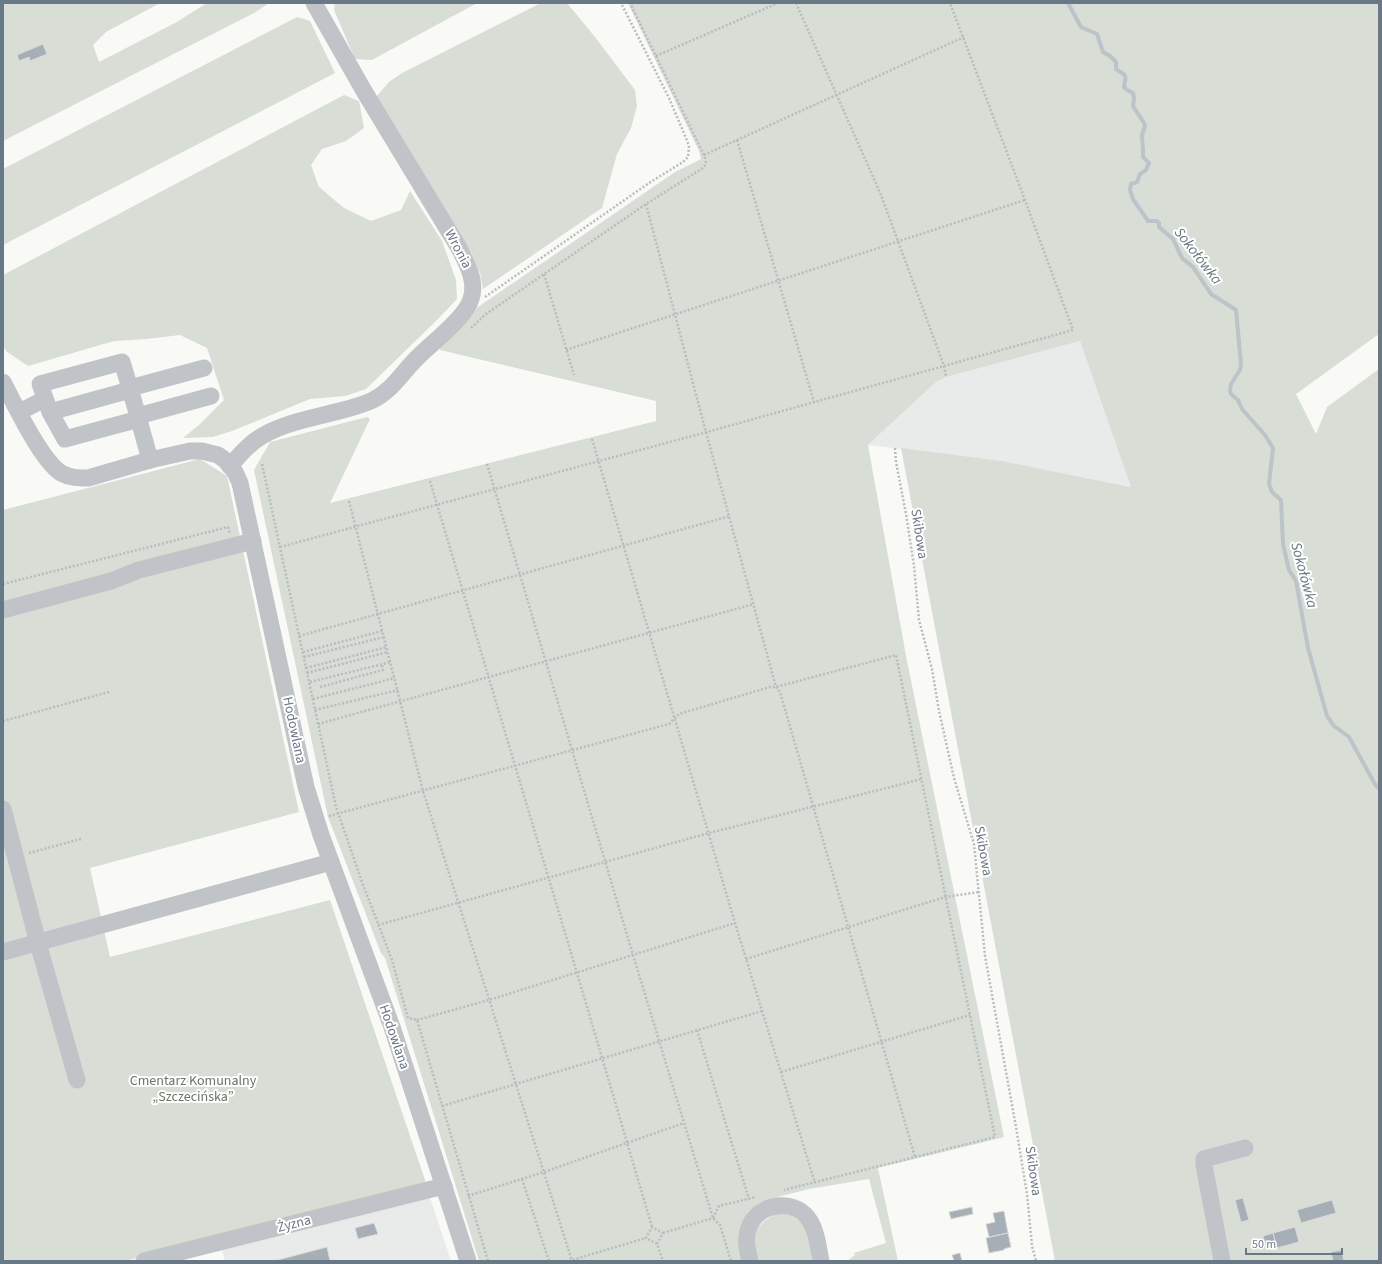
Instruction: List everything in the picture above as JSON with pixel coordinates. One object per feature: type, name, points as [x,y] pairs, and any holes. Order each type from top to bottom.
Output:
[{"type":"street","name":"Wronia","points":[[314,3],[364,91],[459,248],[467,264],[472,280],[473,290],[471,300]]},
{"type":"street","points":[[230,466],[245,449],[265,434],[287,425],[372,401],[383,394],[418,357],[458,319],[468,307],[471,300]]},
{"type":"street","points":[[150,460],[138,417],[130,389],[122,362],[40,384],[47,406],[65,439],[138,417],[211,396]]},
{"type":"street","points":[[19,412],[130,389],[204,368]]},
{"type":"street","name":"Hodowlana","points":[[3,382],[34,440],[52,465],[68,476],[88,478],[150,460],[190,451],[202,451],[218,455],[235,472],[240,483],[306,786],[316,820],[330,862],[392,1027],[468,1261]]},
{"type":"street","points":[[3,610],[89,588],[139,570],[253,541]]},
{"type":"street","points":[[3,809],[38,943],[77,1080]]},
{"type":"street","points":[[3,952],[330,862]]},
{"type":"street","points":[[1222,1261],[1204,1159],[1245,1148]]},
{"type":"street","name":"Żyzna","points":[[144,1261],[444,1186]]},
{"type":"street","points":[[750,1260],[746,1240],[750,1224],[755,1216],[762,1211],[771,1206],[781,1205],[799,1210],[807,1216],[812,1224],[821,1261]]},
{"type":"path","points":[[471,300],[486,297],[649,183],[683,162],[688,157],[689,146],[669,98],[621,3]]},
{"type":"path","points":[[470,329],[486,314],[646,204],[705,166],[706,160],[704,154],[630,3]]},
{"type":"path","points":[[656,56],[778,3]]},
{"type":"path","points":[[796,3],[881,195],[944,366],[946,377]]},
{"type":"path","points":[[280,547],[707,432],[1073,330],[950,3]]},
{"type":"path","points":[[704,154],[964,37]]},
{"type":"path","points":[[736,140],[814,402]]},
{"type":"path","points":[[566,350],[1025,200]]},
{"type":"path","points":[[646,204],[776,687],[780,692],[915,1157]]},
{"type":"path","points":[[544,274],[574,375]]},
{"type":"path","points":[[592,439],[814,1183]]},
{"type":"path","name":"Skibowa","points":[[894,448],[914,566],[919,620],[932,668],[939,711],[954,778],[974,844],[985,956],[1016,1127],[1032,1246],[1036,1261]]},
{"type":"path","points":[[262,464],[338,814],[392,960],[408,1018],[417,1020],[490,1000],[735,922]]},
{"type":"path","points":[[487,464],[659,1042],[713,1218],[720,1225],[731,1261]]},
{"type":"path","points":[[430,481],[578,973],[652,1227],[646,1238]]},
{"type":"path","points":[[349,501],[423,791],[571,1261],[646,1238],[658,1244]]},
{"type":"path","points":[[300,636],[730,516]]},
{"type":"path","points":[[3,584],[228,527],[233,546]]},
{"type":"path","points":[[318,724],[754,604]]},
{"type":"path","points":[[303,652],[382,631]]},
{"type":"path","points":[[304,657],[384,637]]},
{"type":"path","points":[[306,668],[387,647]]},
{"type":"path","points":[[307,673],[388,652]]},
{"type":"path","points":[[316,820],[669,724],[679,714],[770,687],[776,687],[896,655],[995,1137],[778,1192]]},
{"type":"path","points":[[310,682],[391,662]]},
{"type":"path","points":[[320,687],[384,670],[382,664]]},
{"type":"path","points":[[313,699],[395,678]]},
{"type":"path","points":[[315,710],[398,690]]},
{"type":"path","points":[[3,721],[109,692]]},
{"type":"path","points":[[378,924],[709,833],[922,779]]},
{"type":"path","points":[[16,857],[81,839]]},
{"type":"path","points":[[746,958],[945,897],[979,892]]},
{"type":"path","points":[[442,1106],[762,1011]]},
{"type":"path","points":[[781,1072],[970,1015]]},
{"type":"path","points":[[417,1020],[488,1261]]},
{"type":"path","points":[[697,1030],[749,1199]]},
{"type":"path","points":[[468,1196],[544,1172],[684,1123]]},
{"type":"path","points":[[522,1179],[549,1261]]},
{"type":"path","points":[[652,1227],[663,1233],[713,1218],[719,1206],[763,1195]]},
{"type":"path","points":[[663,1233],[658,1244],[663,1261]]},
{"type":"shaded area","points":[[1080,341],[1132,487],[1002,461],[868,445],[936,382],[946,377]]},
{"type":"shaded area","points":[[429,1195],[451,1261],[225,1261],[221,1247]]},
{"type":"green space","points":[[3,3],[160,3],[106,32],[93,45],[99,62],[175,23],[207,3],[269,3],[254,13],[3,141]]},
{"type":"green space","points":[[335,3],[477,3],[372,60],[355,59],[334,10]]},
{"type":"green space","points":[[541,3],[567,3],[635,90],[637,106],[631,128],[617,154],[602,208],[483,289],[480,273],[472,254],[383,112],[377,96],[389,82],[402,73]]},
{"type":"green space","points":[[628,3],[1379,3],[1379,334],[1296,394],[1316,434],[1327,407],[1379,369],[1379,1261],[1055,1261],[901,448],[1002,461],[1131,487],[1080,341],[946,377],[936,382],[868,445],[906,656],[1004,1137],[878,1168],[898,1261],[847,1261],[855,1255],[854,1253],[886,1243],[869,1179],[809,1189],[759,1203],[748,1212],[740,1226],[738,1239],[743,1261],[479,1261],[385,958],[381,953],[328,817],[254,470],[270,442],[367,417],[370,419],[330,503],[656,421],[656,401],[440,350],[439,346],[478,307],[675,172],[701,159],[699,151]]},
{"type":"green space","points":[[297,17],[310,21],[335,73],[3,245],[3,169]]},
{"type":"green space","points":[[344,95],[359,101],[364,128],[346,141],[322,149],[311,165],[319,187],[344,208],[371,221],[401,210],[410,191],[442,241],[456,280],[457,299],[366,389],[345,396],[310,399],[232,431],[213,437],[183,438],[199,425],[224,400],[207,348],[180,335],[114,341],[28,366],[6,351],[3,345],[3,275]]},
{"type":"green space","name":"Cmentarz Komunalny „Szczecińska”","points":[[200,459],[227,476],[299,812],[90,868],[110,957],[330,900],[426,1183],[125,1261],[3,1261],[3,510]]},
{"type":"green space","points":[[778,1213],[792,1215],[808,1229],[812,1261],[758,1260],[755,1238],[758,1228],[768,1218]]},
{"type":"building","points":[[43,44],[47,54],[30,61],[29,57],[19,61],[17,55]]},
{"type":"building","points":[[1243,1198],[1249,1220],[1241,1222],[1235,1200]]},
{"type":"building","points":[[1332,1200],[1336,1213],[1301,1223],[1297,1210]]},
{"type":"building","points":[[972,1207],[973,1214],[951,1219],[949,1212]]},
{"type":"building","points":[[1004,1211],[1008,1233],[989,1237],[986,1224],[995,1222],[993,1213]]},
{"type":"building","points":[[374,1223],[378,1234],[358,1239],[355,1228]]},
{"type":"building","points":[[1295,1227],[1299,1242],[1277,1248],[1273,1233]]},
{"type":"building","points":[[1008,1233],[1011,1247],[989,1253],[986,1238]]},
{"type":"building","points":[[1273,1233],[1277,1248],[1267,1250],[1263,1236]]},
{"type":"building","points":[[327,1247],[330,1261],[274,1261]]},
{"type":"building","points":[[1341,1250],[1344,1260],[1333,1261],[1331,1252]]},
{"type":"building","points":[[960,1253],[962,1261],[954,1261],[952,1255]]},
{"type":"waterway","name":"Sokołówka","points":[[1068,3],[1081,27],[1097,34],[1103,52],[1116,62],[1116,69],[1125,76],[1124,87],[1133,93],[1133,106],[1145,126],[1142,135],[1143,157],[1149,163],[1146,170],[1140,174],[1137,182],[1131,184],[1130,190],[1133,199],[1148,221],[1157,221],[1159,223],[1159,227],[1173,239],[1182,258],[1193,267],[1211,294],[1236,310],[1241,364],[1240,370],[1231,384],[1230,390],[1231,394],[1238,400],[1242,409],[1265,435],[1273,448],[1269,484],[1272,492],[1281,500],[1283,544],[1289,570],[1296,581],[1308,648],[1327,716],[1334,726],[1349,737],[1376,786],[1379,788]]}]
